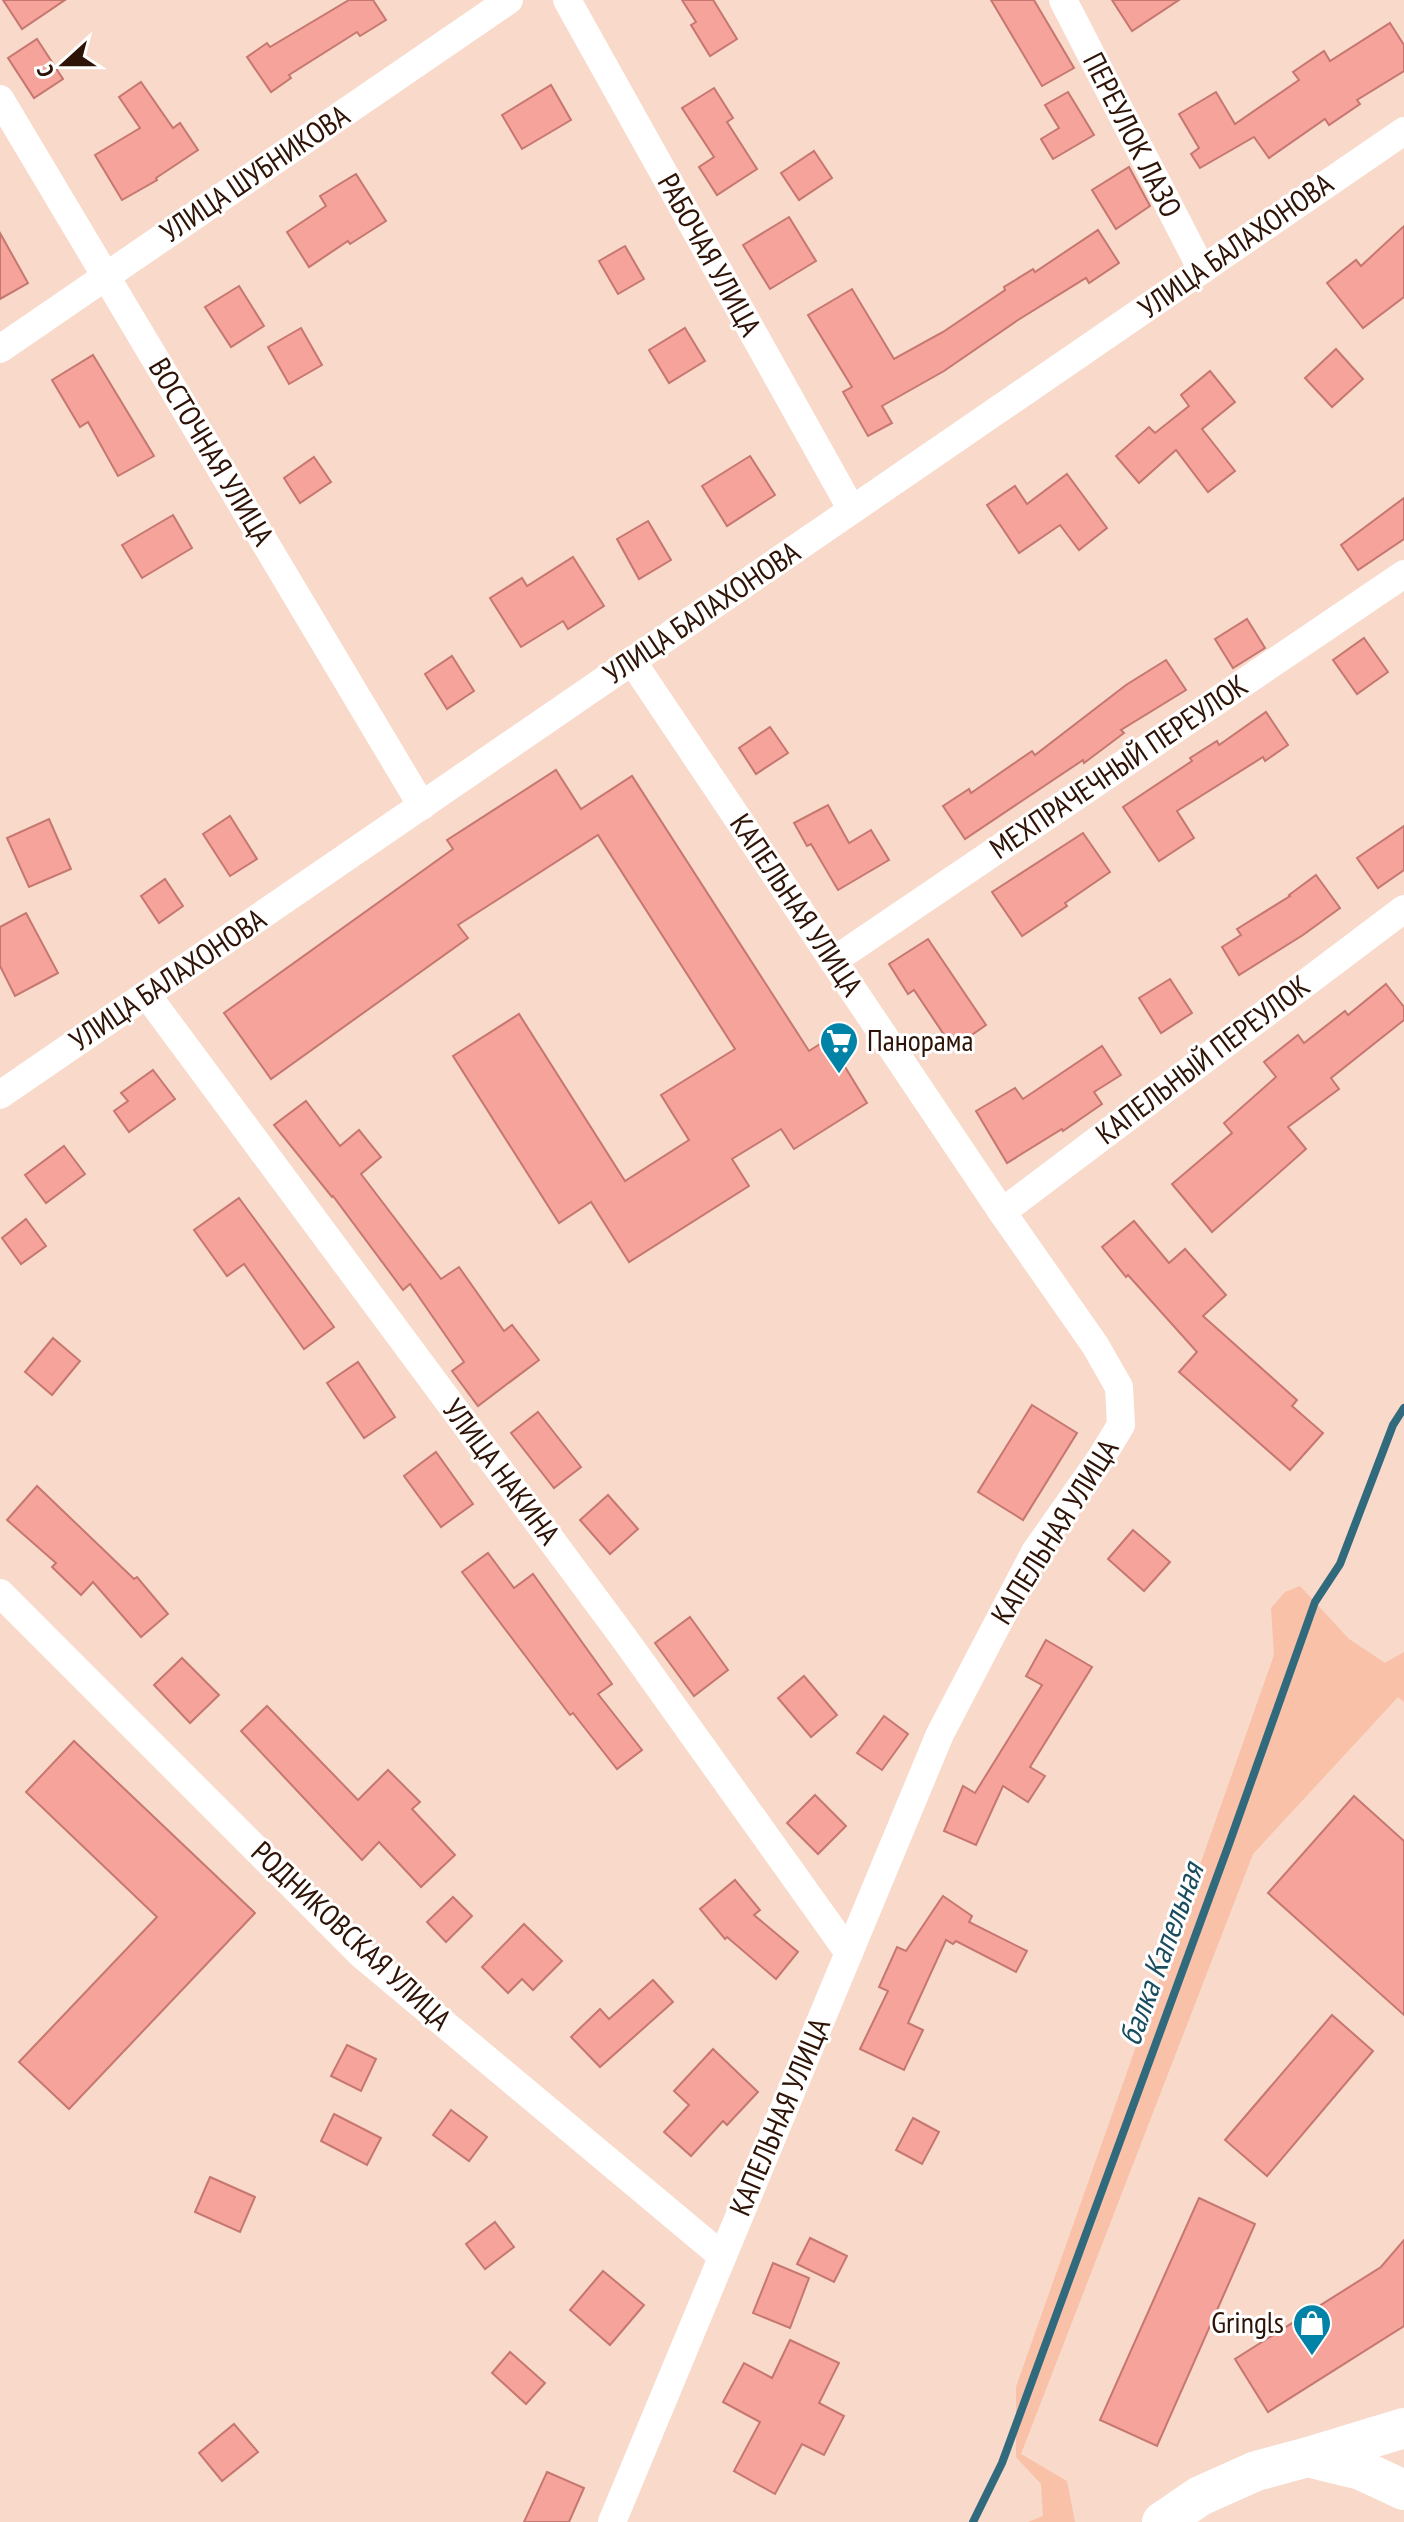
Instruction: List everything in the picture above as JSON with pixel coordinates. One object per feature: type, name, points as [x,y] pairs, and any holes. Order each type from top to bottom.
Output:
[{"type":"street","name":"УЛИЦА ШУБНИКОВА","points":[[0,349],[509,0]]},
{"type":"street","name":"РАБОЧАЯ УЛИЦА","points":[[567,0],[852,510]]},
{"type":"street","name":"ПЕРЕУЛОК ЛАЗО","points":[[1063,0],[1202,270]]},
{"type":"street","name":"ВОСТОЧНАЯ УЛИЦА","points":[[0,99],[422,806]]},
{"type":"street","name":"УЛИЦА БАЛАХОНОВА","points":[[0,1095],[1404,131]]},
{"type":"street","name":"МЕХПРАЧЕЧНЫЙ ПЕРЕУЛОК","points":[[833,961],[1404,574]]},
{"type":"street","name":"КАПЕЛЬНАЯ УЛИЦА","points":[[612,2522],[947,1720],[1035,1552],[1121,1425],[1119,1387],[1101,1355],[632,661]]},
{"type":"street","name":"КАПЕЛЬНЫЙ ПЕРЕУЛОК","points":[[1002,1212],[1404,909]]},
{"type":"street","name":"УЛИЦА НАКИНА","points":[[147,995],[624,1638],[849,1953]]},
{"type":"street","name":"РОДНИКОВСКАЯ УЛИЦА","points":[[0,1593],[362,1955],[722,2256]]},
{"type":"street","points":[[1162,2522],[1200,2496],[1256,2471],[1404,2428]]},
{"type":"street","points":[[1308,2457],[1361,2470],[1404,2490]]},
{"type":"shaded area","points":[[1300,1586],[1349,1639],[1385,1663],[1404,1652],[1404,1702],[1398,1697],[1253,1854],[1021,2454],[1067,2481],[1075,2522],[1028,2522],[1043,2516],[1041,2484],[1016,2457],[1016,2387],[1274,1655],[1271,1608],[1285,1592]]},
{"type":"building","points":[[3,0],[65,0],[22,29]]},
{"type":"building","points":[[349,0],[373,0],[386,20],[360,36],[357,32],[289,75],[291,78],[271,92],[247,57],[267,43],[270,47]]},
{"type":"building","points":[[682,0],[713,0],[737,39],[710,56],[691,25],[696,22]]},
{"type":"building","points":[[991,0],[1034,0],[1074,68],[1042,86]]},
{"type":"building","points":[[1112,0],[1179,0],[1132,31]]},
{"type":"building","points":[[1390,23],[1404,45],[1404,71],[1357,100],[1360,104],[1329,125],[1325,119],[1269,158],[1254,137],[1200,168],[1191,154],[1199,148],[1179,114],[1216,92],[1235,124],[1299,80],[1293,72],[1324,51],[1330,61]]},
{"type":"building","points":[[37,39],[63,79],[34,98],[8,58]]},
{"type":"building","points":[[141,82],[173,128],[180,123],[198,150],[157,180],[122,200],[95,155],[140,128],[119,97]]},
{"type":"building","points":[[551,85],[571,120],[522,149],[502,115]]},
{"type":"building","points":[[714,88],[733,118],[727,122],[757,169],[717,195],[699,167],[714,157],[682,108]]},
{"type":"building","points":[[1068,92],[1094,135],[1053,159],[1041,139],[1059,128],[1045,105]]},
{"type":"building","points":[[814,151],[832,178],[799,200],[781,173]]},
{"type":"building","points":[[1129,167],[1150,206],[1116,229],[1092,190]]},
{"type":"building","points":[[356,174],[386,221],[309,267],[287,232],[326,206],[320,196]]},
{"type":"building","points":[[789,217],[816,261],[770,289],[743,245]]},
{"type":"building","points":[[1404,226],[1404,297],[1363,328],[1327,283],[1356,260],[1361,266]]},
{"type":"building","points":[[1098,230],[1119,263],[1089,283],[1086,278],[944,371],[882,406],[892,423],[868,436],[843,392],[852,387],[808,315],[852,289],[894,359],[943,332],[1005,290],[1004,287],[1033,269],[1035,272]]},
{"type":"building","points":[[0,233],[28,283],[0,299]]},
{"type":"building","points":[[625,246],[644,279],[618,294],[599,261]]},
{"type":"building","points":[[239,286],[264,326],[231,347],[205,307]]},
{"type":"building","points":[[301,328],[322,365],[289,384],[268,347]]},
{"type":"building","points":[[685,328],[705,361],[669,383],[649,350]]},
{"type":"building","points":[[1336,349],[1363,379],[1332,407],[1305,378]]},
{"type":"building","points":[[93,355],[154,456],[118,476],[88,422],[80,427],[52,380]]},
{"type":"building","points":[[1210,371],[1235,402],[1202,429],[1235,471],[1208,492],[1176,450],[1139,483],[1116,456],[1149,427],[1155,433],[1189,406],[1181,395]]},
{"type":"building","points":[[750,456],[775,495],[727,526],[702,486]]},
{"type":"building","points":[[314,457],[331,482],[300,503],[284,478]]},
{"type":"building","points":[[1067,474],[1107,528],[1079,550],[1060,525],[1019,553],[987,505],[1015,486],[1027,504]]},
{"type":"building","points":[[1404,498],[1404,539],[1358,570],[1341,545]]},
{"type":"building","points":[[173,515],[192,548],[142,578],[122,545]]},
{"type":"building","points":[[648,521],[671,560],[639,579],[617,539]]},
{"type":"building","points":[[573,557],[604,606],[568,629],[563,621],[521,647],[490,598],[522,578],[527,586]]},
{"type":"building","points":[[1247,619],[1265,648],[1233,668],[1215,639]]},
{"type":"building","points":[[1364,638],[1388,672],[1357,694],[1333,660]]},
{"type":"building","points":[[452,656],[474,691],[447,709],[425,674]]},
{"type":"building","points":[[1166,660],[1186,690],[1121,730],[1124,733],[1084,763],[1083,760],[965,839],[943,806],[969,789],[971,793],[1032,751],[1035,755],[1126,685]]},
{"type":"building","points":[[1266,712],[1288,745],[1265,761],[1263,757],[1177,811],[1194,838],[1159,861],[1123,807],[1192,761],[1190,758],[1217,741],[1219,745]]},
{"type":"building","points":[[770,727],[788,753],[756,774],[739,748]]},
{"type":"building","points":[[556,770],[581,809],[632,776],[809,1051],[828,1039],[867,1103],[794,1149],[781,1129],[732,1159],[749,1186],[629,1262],[591,1202],[559,1223],[453,1056],[519,1014],[625,1181],[689,1140],[661,1095],[735,1049],[598,835],[458,925],[468,938],[271,1079],[224,1013],[453,849],[447,840]]},
{"type":"building","points":[[828,805],[849,843],[871,830],[889,860],[838,890],[811,844],[807,846],[794,823]]},
{"type":"building","points":[[230,816],[257,859],[230,876],[203,834]]},
{"type":"building","points":[[49,819],[71,869],[29,887],[7,838]]},
{"type":"building","points":[[1404,826],[1404,870],[1378,888],[1357,858]]},
{"type":"building","points":[[1083,833],[1110,872],[1022,936],[992,892]]},
{"type":"building","points":[[1316,875],[1340,908],[1239,975],[1222,947],[1241,935],[1237,929],[1290,896]]},
{"type":"building","points":[[165,879],[183,906],[159,923],[141,896]]},
{"type":"building","points":[[26,913],[58,973],[15,996],[0,966],[0,927]]},
{"type":"building","points":[[928,939],[986,1025],[953,1048],[914,990],[908,994],[889,964]]},
{"type":"building","points":[[1170,979],[1192,1013],[1161,1033],[1139,998]]},
{"type":"building","points":[[1386,984],[1404,1007],[1404,1020],[1331,1078],[1339,1089],[1288,1127],[1306,1149],[1212,1232],[1172,1184],[1232,1133],[1224,1123],[1276,1077],[1264,1062],[1298,1035],[1304,1043],[1345,1011],[1348,1015]]},
{"type":"building","points":[[1102,1046],[1121,1075],[1094,1092],[1102,1104],[1007,1163],[976,1111],[1015,1088],[1023,1099]]},
{"type":"building","points":[[153,1070],[175,1099],[129,1132],[114,1111],[128,1101],[121,1093]]},
{"type":"building","points":[[306,1101],[340,1146],[359,1130],[381,1157],[361,1174],[441,1279],[459,1267],[504,1331],[512,1325],[539,1360],[478,1406],[452,1371],[464,1362],[410,1284],[403,1290],[333,1196],[274,1125]]},
{"type":"building","points":[[64,1146],[85,1174],[46,1203],[25,1175]]},
{"type":"building","points":[[239,1198],[334,1327],[304,1349],[244,1264],[227,1276],[194,1230]]},
{"type":"building","points":[[26,1219],[46,1246],[21,1264],[2,1238]]},
{"type":"building","points":[[1134,1221],[1169,1263],[1185,1249],[1226,1295],[1203,1316],[1297,1400],[1292,1406],[1323,1433],[1290,1470],[1179,1372],[1197,1352],[1102,1247]]},
{"type":"building","points":[[53,1338],[80,1361],[52,1395],[25,1372]]},
{"type":"building","points":[[358,1362],[395,1417],[364,1438],[327,1383]]},
{"type":"building","points":[[1032,1405],[1077,1433],[1023,1520],[978,1492]]},
{"type":"building","points":[[538,1412],[581,1467],[554,1488],[511,1433]]},
{"type":"building","points":[[436,1452],[473,1504],[441,1527],[404,1476]]},
{"type":"building","points":[[37,1486],[134,1579],[137,1577],[168,1614],[141,1637],[93,1582],[81,1595],[52,1567],[56,1563],[7,1520]]},
{"type":"building","points":[[608,1495],[638,1529],[610,1554],[580,1520]]},
{"type":"building","points":[[1133,1530],[1170,1562],[1144,1591],[1108,1559]]},
{"type":"building","points":[[488,1553],[514,1588],[533,1574],[612,1684],[598,1694],[642,1750],[617,1769],[573,1713],[570,1715],[462,1572]]},
{"type":"building","points":[[690,1617],[728,1670],[694,1696],[655,1643]]},
{"type":"building","points":[[1046,1640],[1092,1667],[1030,1767],[1045,1776],[1028,1802],[1003,1786],[976,1845],[944,1831],[963,1786],[975,1793],[1042,1685],[1026,1676]]},
{"type":"building","points":[[182,1658],[219,1695],[190,1723],[154,1685]]},
{"type":"building","points":[[804,1676],[837,1715],[811,1737],[778,1698]]},
{"type":"building","points":[[267,1706],[358,1800],[388,1770],[420,1802],[412,1809],[455,1855],[421,1887],[379,1842],[362,1860],[241,1731]]},
{"type":"building","points":[[884,1716],[908,1734],[882,1770],[857,1753]]},
{"type":"building","points":[[74,1741],[255,1913],[69,2109],[19,2062],[157,1917],[26,1792]]},
{"type":"building","points":[[815,1795],[846,1826],[818,1854],[787,1823]]},
{"type":"building","points":[[1354,1796],[1404,1841],[1404,2015],[1268,1893]]},
{"type":"building","points":[[735,1880],[760,1910],[754,1915],[798,1952],[776,1979],[727,1937],[725,1939],[700,1909]]},
{"type":"building","points":[[943,1896],[972,1916],[969,1922],[1027,1951],[1016,1972],[956,1941],[953,1944],[946,1940],[908,2023],[923,2030],[904,2070],[860,2049],[888,1991],[879,1987],[897,1947],[906,1951]]},
{"type":"building","points":[[453,1897],[472,1916],[446,1942],[427,1922]]},
{"type":"building","points":[[524,1924],[562,1961],[533,1990],[522,1979],[508,1993],[482,1967]]},
{"type":"building","points":[[653,1980],[673,2002],[600,2067],[571,2037],[600,2009],[609,2019]]},
{"type":"building","points":[[1332,2015],[1373,2051],[1267,2176],[1225,2140]]},
{"type":"building","points":[[347,2045],[376,2059],[361,2091],[331,2076]]},
{"type":"building","points":[[713,2049],[758,2092],[727,2125],[723,2121],[691,2156],[664,2132],[689,2105],[674,2091]]},
{"type":"building","points":[[451,2110],[487,2137],[469,2161],[433,2135]]},
{"type":"building","points":[[334,2114],[381,2138],[367,2165],[321,2141]]},
{"type":"building","points":[[913,2118],[939,2132],[922,2164],[896,2150]]},
{"type":"building","points":[[210,2177],[255,2197],[240,2232],[195,2212]]},
{"type":"building","points":[[1199,2198],[1255,2224],[1157,2446],[1100,2420]]},
{"type":"building","points":[[495,2222],[514,2247],[485,2269],[466,2244]]},
{"type":"building","points":[[810,2238],[847,2256],[834,2282],[797,2264]]},
{"type":"building","points":[[1404,2240],[1404,2326],[1268,2412],[1235,2359],[1381,2267]]},
{"type":"building","points":[[773,2263],[809,2278],[790,2328],[753,2313]]},
{"type":"building","points":[[603,2271],[644,2305],[610,2345],[570,2310]]},
{"type":"building","points":[[790,2340],[839,2363],[819,2403],[844,2416],[824,2455],[802,2444],[775,2494],[734,2471],[760,2422],[723,2402],[744,2363],[772,2378]]},
{"type":"building","points":[[510,2352],[545,2383],[526,2404],[492,2373]]},
{"type":"building","points":[[234,2424],[258,2452],[222,2481],[199,2453]]},
{"type":"building","points":[[547,2472],[584,2488],[569,2522],[524,2522]]},
{"type":"waterway","name":"балка Капельная","points":[[973,2522],[1002,2463],[1315,1602],[1340,1564],[1393,1425],[1404,1408]]},
{"type":"place","name":"Панорама","points":[[839,1075]]},
{"type":"place","name":"Gringls","points":[[1312,2357]]}]
